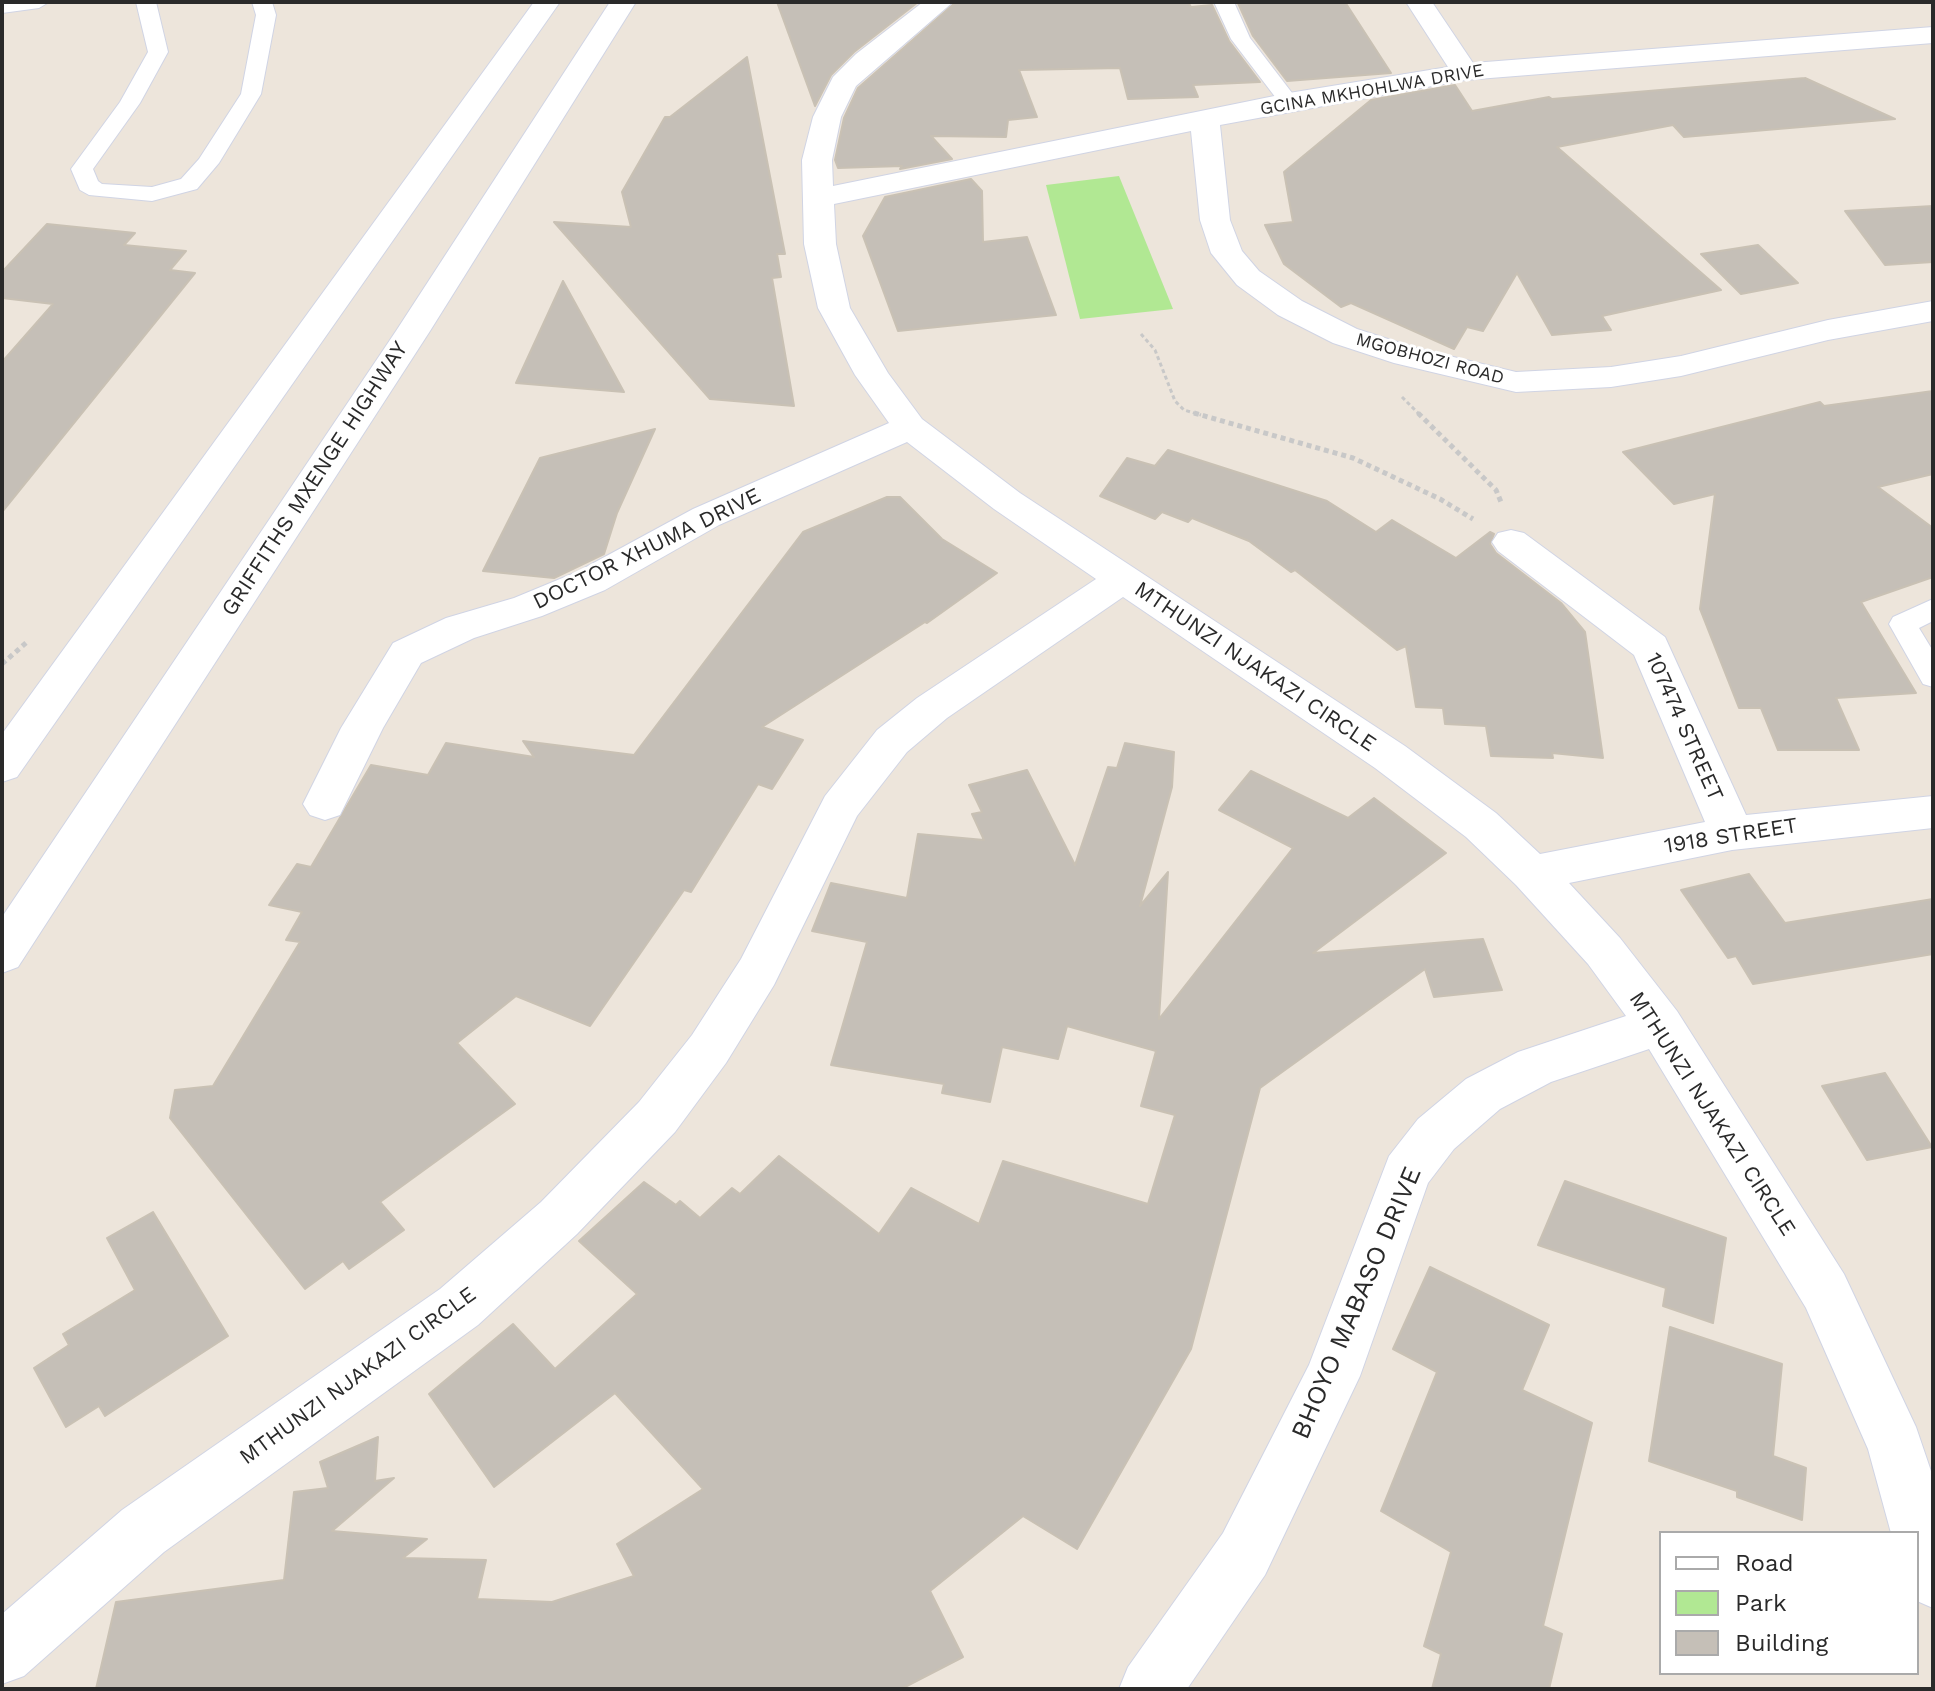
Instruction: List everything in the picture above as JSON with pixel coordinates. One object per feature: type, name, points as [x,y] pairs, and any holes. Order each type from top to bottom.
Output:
[{"type":"street","points":[[2,766],[547,2]]},
{"type":"street","name":"GRIFFITHS MXENGE HIGHWAY","points":[[2,954],[413,331],[623,2]]},
{"type":"street","name":"MTHUNZI NJAKAZI CIRCLE","points":[[940,2],[866,60],[843,83],[827,117],[817,160],[820,244],[834,308],[872,375],[910,427],[1007,501],[1390,757],[1481,825],[1532,873],[1604,951],[1660,1025],[1825,1291],[1896,1447],[1933,1578]]},
{"type":"street","points":[[1419,2],[1465,72]]},
{"type":"street","name":"GCINA MKHOHLWA DRIVE","points":[[819,198],[1289,102],[1465,72],[1933,35]]},
{"type":"street","name":"MGOBHOZI ROAD","points":[[1205,121],[1215,220],[1227,253],[1248,278],[1290,308],[1345,336],[1406,356],[1516,382],[1611,377],[1681,366],[1828,330],[1933,311]]},
{"type":"street","name":"DOCTOR XHUMA DRIVE","points":[[325,804],[362,728],[407,653],[460,628],[528,607],[591,581],[706,517],[910,427]]},
{"type":"street","name":"107474 STREET","points":[[1511,542],[1651,647],[1732,833]]},
{"type":"street","name":"MTHUNZI NJAKAZI CIRCLE","points":[[2,1654],[143,1531],[459,1307],[559,1218],[657,1117],[709,1049],[758,972],[840,807],[892,741],[932,708],[1123,579]]},
{"type":"street","name":"1918 STREET","points":[[1532,873],[1732,833],[1933,812]]},
{"type":"street","name":"BHOYO MABASO DRIVE","points":[[1150,1689],[1244,1554],[1332,1376],[1407,1172],[1436,1134],[1483,1094],[1535,1067],[1660,1025]]},
{"type":"lane","points":[[2,7],[39,2]]},
{"type":"lane","points":[[146,2],[158,52],[130,103],[82,169],[88,185],[97,190],[152,194],[189,184],[208,163],[251,94],[266,15],[262,2]]},
{"type":"lane","points":[[1224,2],[1241,39],[1289,102]]},
{"type":"lane","points":[[1933,609],[1903,624],[1933,677]]},
{"type":"path","points":[[1141,334],[1155,350],[1175,401],[1184,410],[1353,458],[1440,499],[1511,542]]},
{"type":"path","points":[[1406,356],[1398,368],[1396,381],[1399,393],[1409,407],[1496,490],[1511,542]]},
{"type":"green space","points":[[1119,176],[1173,309],[1080,319],[1046,185]]},
{"type":"building","points":[[777,2],[918,2],[854,52],[831,75],[815,106]]},
{"type":"building","points":[[956,2],[1188,2],[1191,7],[1212,5],[1229,41],[1260,82],[1193,85],[1198,97],[1128,99],[1120,68],[1019,70],[1037,117],[1008,120],[1006,137],[931,136],[952,159],[900,169],[902,166],[838,168],[835,160],[844,118],[858,88]]},
{"type":"building","points":[[1345,2],[1391,73],[1287,81],[1253,36],[1238,3]]},
{"type":"building","points":[[747,57],[785,254],[777,254],[781,277],[772,278],[794,406],[710,399],[554,222],[631,227],[622,192],[665,117],[670,117]]},
{"type":"building","points":[[1805,78],[1895,119],[1684,137],[1673,125],[1557,147],[1721,290],[1602,316],[1611,330],[1552,335],[1517,273],[1483,331],[1467,327],[1454,349],[1351,303],[1341,307],[1284,264],[1265,225],[1293,222],[1284,172],[1371,100],[1455,85],[1472,111],[1549,97]]},
{"type":"building","points":[[971,179],[982,191],[983,242],[1027,237],[1056,315],[898,331],[863,236],[885,197]]},
{"type":"building","points":[[1933,206],[1933,262],[1885,265],[1845,211]]},
{"type":"building","points":[[47,224],[135,233],[124,245],[186,251],[170,270],[195,273],[2,512],[2,362],[53,304],[2,298],[2,272]]},
{"type":"building","points":[[1758,245],[1798,283],[1741,294],[1701,254]]},
{"type":"building","points":[[563,281],[624,392],[516,383]]},
{"type":"building","points":[[1933,391],[1933,474],[1878,487],[1933,528],[1933,577],[1861,602],[1916,693],[1836,698],[1859,750],[1778,750],[1761,708],[1739,708],[1700,609],[1715,494],[1674,504],[1623,452],[1820,402],[1824,406]]},
{"type":"building","points":[[655,429],[617,513],[604,554],[554,578],[483,571],[540,458]]},
{"type":"building","points":[[1168,450],[1327,501],[1376,532],[1392,520],[1456,558],[1490,532],[1494,534],[1490,544],[1496,553],[1561,603],[1585,632],[1603,758],[1552,753],[1553,758],[1491,756],[1486,726],[1445,724],[1443,708],[1416,707],[1406,646],[1397,650],[1295,570],[1291,572],[1249,541],[1192,518],[1188,522],[1162,512],[1155,519],[1100,496],[1127,458],[1155,466]]},
{"type":"building","points":[[887,497],[900,497],[942,539],[997,573],[927,623],[762,727],[803,740],[772,789],[758,784],[691,892],[684,890],[590,1026],[516,996],[457,1043],[515,1104],[380,1202],[404,1230],[349,1269],[343,1261],[305,1289],[170,1118],[175,1090],[213,1086],[300,942],[286,940],[302,912],[269,905],[297,864],[311,867],[371,765],[428,775],[446,743],[534,757],[523,741],[634,755],[803,532]]},
{"type":"building","points":[[1125,743],[1174,752],[1172,787],[1140,906],[1168,872],[1159,1019],[1293,848],[1219,810],[1251,771],[1348,818],[1374,798],[1446,853],[1313,953],[1483,939],[1502,990],[1434,997],[1425,969],[1260,1088],[1191,1349],[1077,1549],[1023,1516],[930,1591],[963,1657],[901,1689],[96,1689],[116,1602],[284,1580],[294,1492],[328,1488],[320,1462],[378,1437],[375,1481],[394,1478],[332,1531],[427,1539],[403,1558],[486,1560],[477,1599],[552,1602],[634,1576],[617,1544],[703,1489],[615,1393],[494,1487],[429,1394],[513,1324],[555,1369],[637,1294],[579,1241],[644,1182],[676,1205],[680,1201],[700,1218],[732,1188],[740,1194],[779,1156],[879,1234],[911,1188],[979,1224],[1003,1161],[1148,1204],[1175,1115],[1141,1106],[1156,1051],[1067,1026],[1058,1059],[1002,1047],[990,1102],[942,1093],[944,1084],[831,1065],[867,942],[812,931],[831,883],[907,898],[918,834],[984,840],[972,814],[982,812],[969,785],[1027,770],[1075,865],[1108,767],[1117,768]]},
{"type":"building","points":[[1749,874],[1785,923],[1933,899],[1933,954],[1753,984],[1736,956],[1728,958],[1681,890]]},
{"type":"building","points":[[1885,1073],[1932,1147],[1867,1160],[1822,1086]]},
{"type":"building","points":[[1565,1181],[1726,1238],[1713,1323],[1663,1306],[1666,1288],[1538,1245]]},
{"type":"building","points":[[153,1212],[228,1336],[105,1416],[99,1406],[66,1427],[34,1368],[69,1345],[63,1334],[135,1290],[107,1238]]},
{"type":"building","points":[[1430,1267],[1549,1325],[1522,1390],[1592,1423],[1543,1626],[1562,1634],[1549,1689],[1432,1689],[1441,1654],[1424,1646],[1451,1552],[1381,1511],[1437,1372],[1393,1349]]},
{"type":"building","points":[[1670,1327],[1782,1364],[1773,1456],[1806,1468],[1802,1520],[1737,1497],[1737,1491],[1649,1461]]}]
